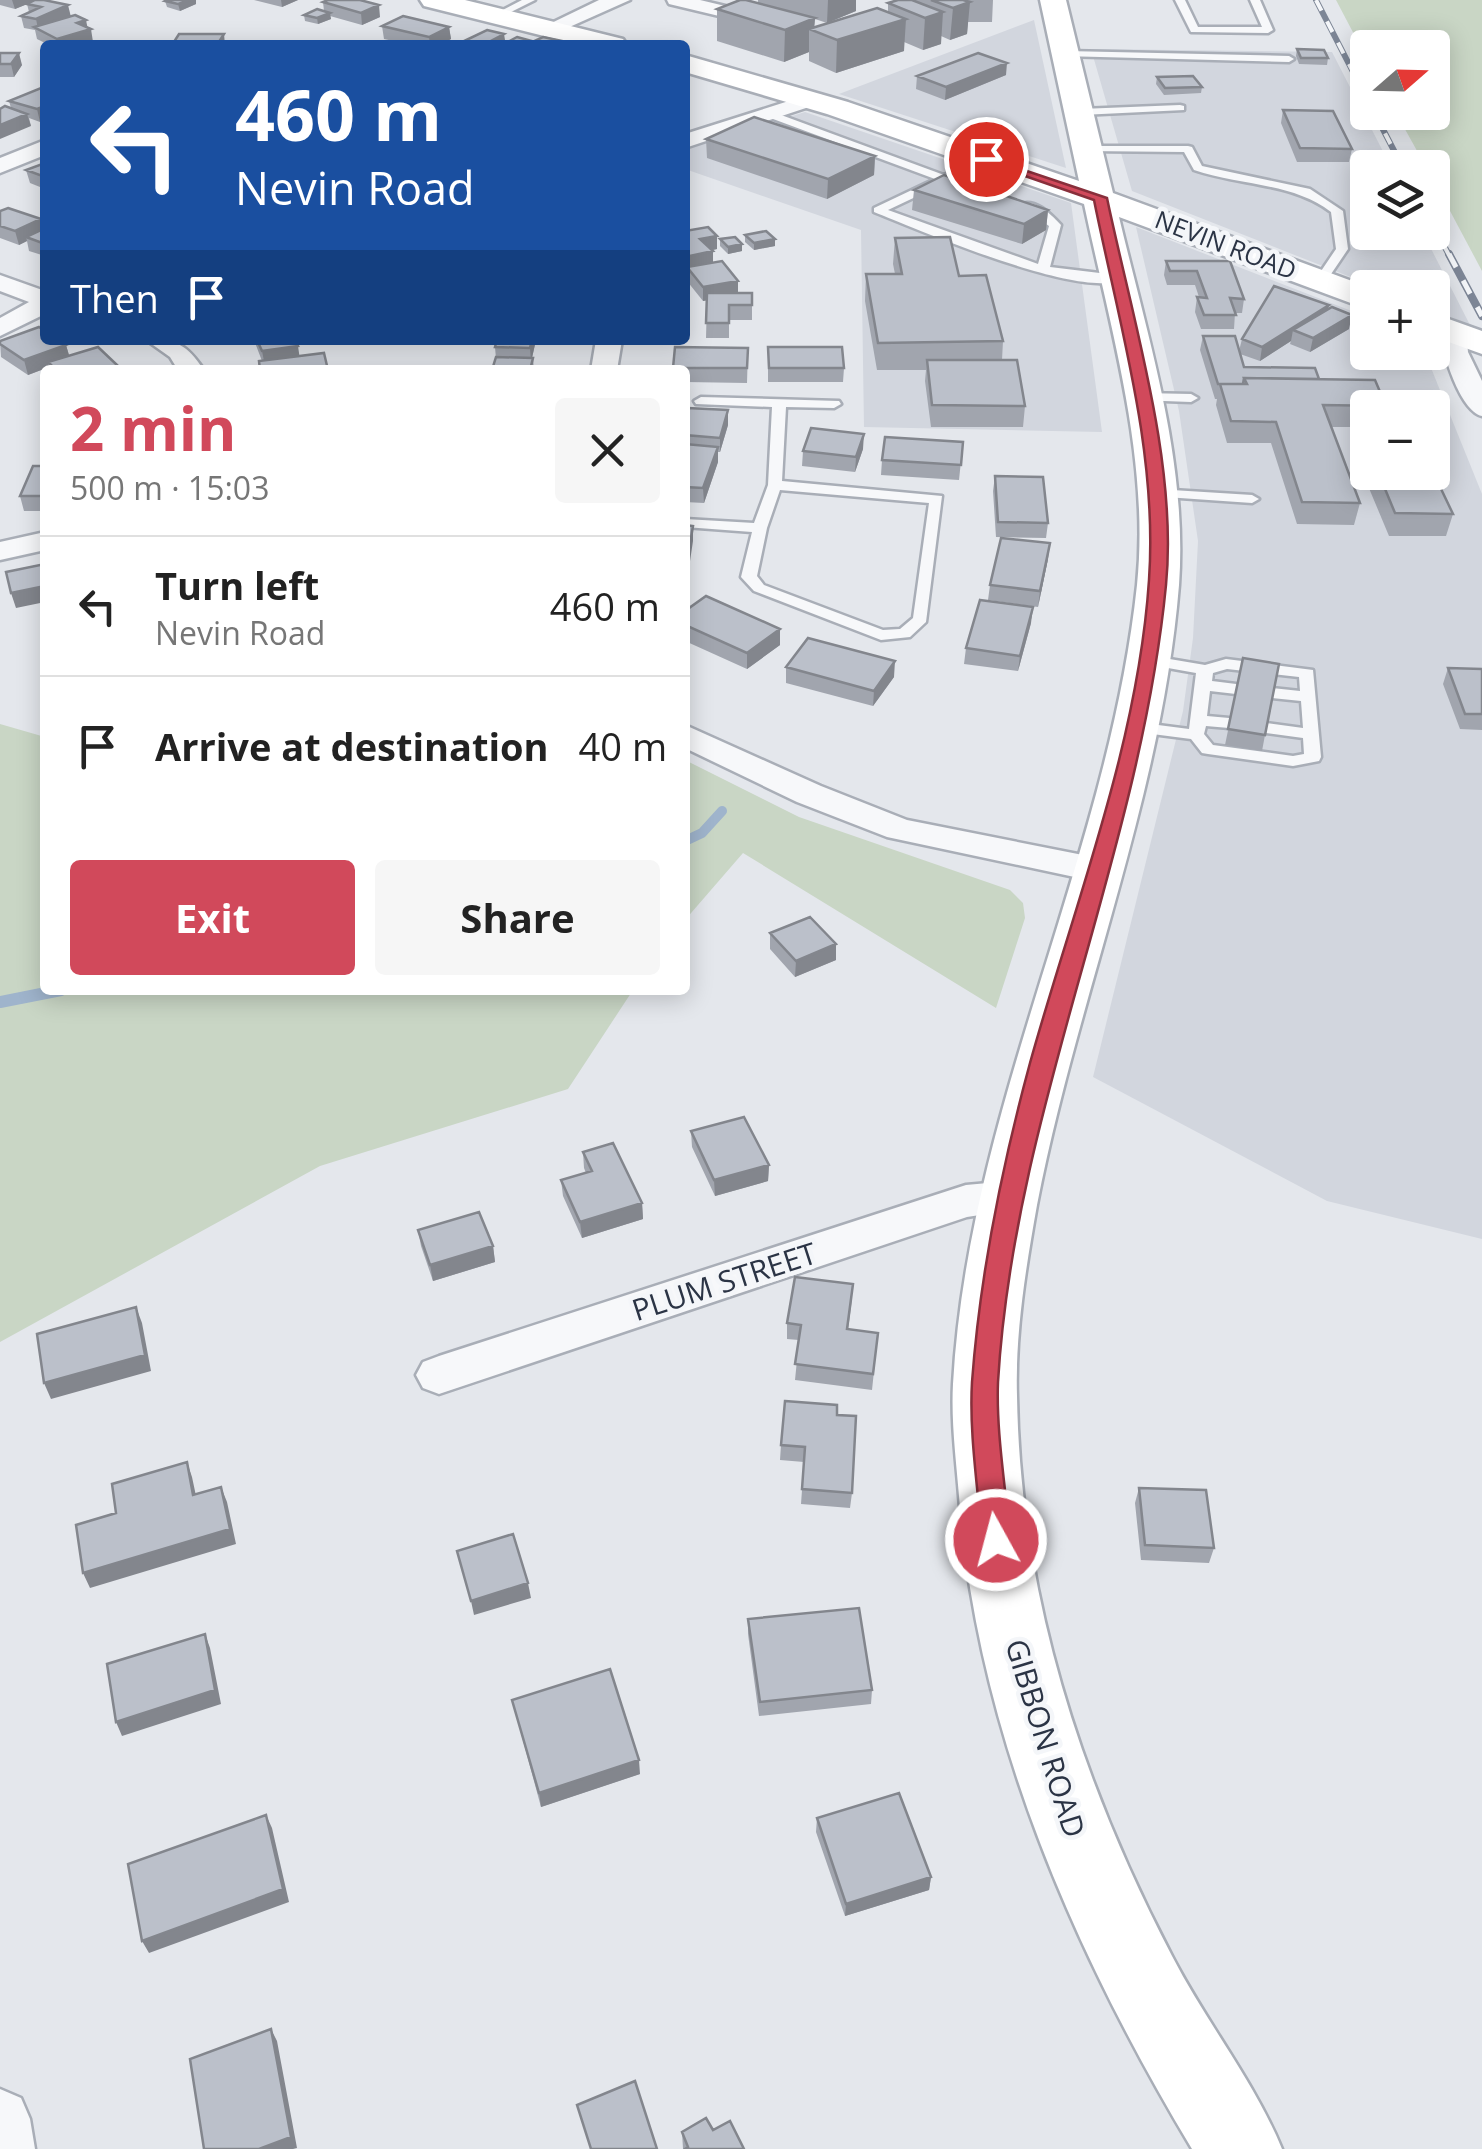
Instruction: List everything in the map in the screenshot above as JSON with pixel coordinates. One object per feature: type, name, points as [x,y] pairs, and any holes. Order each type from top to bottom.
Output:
[{"type":"main road","points":[[433,0],[593,40]]},
{"type":"main road","name":"GIBBON ROAD","points":[[1053,0],[1116,279],[1166,397],[1153,452],[1158,583],[1134,727],[1098,870],[1041,1064],[1010,1197],[985,1385],[991,1506],[1006,1608],[1024,1683],[1072,1830],[1119,1934],[1184,2059],[1240,2149]]},
{"type":"main road","name":"NEVIN ROAD","points":[[690,64],[814,99],[934,151],[986,159],[1090,153],[1321,280],[1350,291]]},
{"type":"street","points":[[550,29],[594,6],[621,0]]},
{"type":"street","points":[[688,1],[792,28]]},
{"type":"street","points":[[690,139],[814,99]]},
{"type":"street","points":[[0,166],[40,149]]},
{"type":"street","points":[[0,282],[40,300]]},
{"type":"street","points":[[0,328],[40,305]]},
{"type":"street","points":[[1456,332],[1455,352],[1482,408]]},
{"type":"street","points":[[167,345],[179,352],[188,365]]},
{"type":"street","points":[[0,551],[40,542]]},
{"type":"street","points":[[690,738],[885,825],[1098,870]]},
{"type":"street","name":"PLUM STREET","points":[[439,1375],[966,1201],[1010,1197]]},
{"type":"street","points":[[0,2120],[4,2149]]},
{"type":"lane","points":[[496,16],[530,0]]},
{"type":"lane","points":[[1180,0],[1194,30],[1268,30],[1255,0]]},
{"type":"lane","points":[[1066,54],[1290,59]]},
{"type":"lane","points":[[1090,153],[1180,108]]},
{"type":"lane","points":[[769,114],[958,183]]},
{"type":"lane","points":[[1090,153],[1188,149],[1198,168],[1220,178],[1314,193],[1337,211],[1342,249],[1321,280]]},
{"type":"lane","points":[[905,164],[934,151]]},
{"type":"lane","points":[[986,159],[878,210],[1043,269],[1089,279],[1116,279]]},
{"type":"lane","points":[[1011,203],[1042,214],[1055,225],[1043,269]]},
{"type":"lane","points":[[1027,223],[1042,214]]},
{"type":"lane","points":[[893,236],[911,222]]},
{"type":"lane","points":[[955,238],[973,228]]},
{"type":"lane","points":[[982,248],[1002,238]]},
{"type":"lane","points":[[701,401],[834,404]]},
{"type":"lane","points":[[775,485],[937,499],[921,619],[904,634],[882,635],[759,588],[749,577],[775,485],[779,403]]},
{"type":"lane","points":[[1156,494],[1252,499]]},
{"type":"lane","points":[[690,522],[760,528]]},
{"type":"lane","points":[[1146,660],[1236,690]]},
{"type":"lane","points":[[1226,664],[1307,672],[1309,697],[1313,757],[1292,760],[1208,749],[1196,727],[1204,678],[1226,664]]},
{"type":"lane","points":[[1272,693],[1309,697]]},
{"type":"lane","points":[[1134,727],[1229,724]]},
{"type":"lane","points":[[1266,728],[1312,734]]},
{"type":"shaded area","points":[[1034,20],[1066,168],[839,94]]},
{"type":"shaded area","points":[[1091,49],[1332,52],[1350,87],[1350,130],[1372,130],[1382,150],[1350,150],[1350,250],[1432,250],[1442,270],[1350,270],[1350,277],[1132,191]]},
{"type":"shaded area","points":[[805,112],[1071,203],[1102,432],[864,427],[861,230],[690,171],[690,147]]},
{"type":"shaded area","points":[[1136,227],[1350,310],[1350,370],[1432,370],[1440,390],[1350,390],[1350,490],[1450,490],[1450,415],[1482,494],[1482,1239],[1327,1201],[1093,1077],[1183,711],[1193,638],[1198,541],[1179,411]]},
{"type":"shaded area","points":[[1450,286],[1470,325],[1450,317]]},
{"type":"green space","points":[[1336,0],[1482,0],[1482,271],[1450,211],[1450,150],[1417,150],[1405,130],[1450,130],[1450,30],[1352,30]]},
{"type":"green space","points":[[0,724],[40,736],[40,995],[630,995],[568,1089],[320,1166],[0,1342]]},
{"type":"green space","points":[[690,762],[799,817],[1010,890],[1023,903],[1025,918],[996,1008],[743,853],[690,914]]},
{"type":"building","points":[[35,0],[68,5],[36,19],[21,16],[41,7],[27,4]]},
{"type":"building","points":[[360,0],[379,5],[361,13],[323,2]]},
{"type":"building","points":[[740,0],[815,18],[785,30],[717,9]]},
{"type":"building","points":[[912,0],[943,12],[925,18],[888,3]]},
{"type":"building","points":[[931,0],[963,0],[970,2],[953,8]]},
{"type":"building","points":[[877,8],[906,19],[837,40],[809,29]]},
{"type":"building","points":[[317,9],[330,13],[317,18],[304,15]]},
{"type":"building","points":[[75,15],[86,20],[77,23],[91,29],[57,39],[34,27]]},
{"type":"building","points":[[403,16],[449,27],[429,37],[382,26]]},
{"type":"building","points":[[487,30],[504,34],[493,40],[466,40]]},
{"type":"building","points":[[179,34],[224,34],[220,40],[175,40]]},
{"type":"building","points":[[1297,49],[1324,50],[1328,58],[1301,58]]},
{"type":"building","points":[[0,53],[19,53],[11,64],[0,64]]},
{"type":"building","points":[[978,53],[1007,63],[946,87],[917,76]]},
{"type":"building","points":[[1193,76],[1202,87],[1165,88],[1157,77]]},
{"type":"building","points":[[40,88],[40,108],[9,101]]},
{"type":"building","points":[[5,106],[27,114],[0,125],[0,109]]},
{"type":"building","points":[[1283,110],[1333,111],[1352,149],[1300,148]]},
{"type":"building","points":[[754,117],[875,156],[828,179],[706,139]]},
{"type":"building","points":[[40,165],[40,175],[26,170]]},
{"type":"building","points":[[944,175],[1048,210],[1024,224],[914,190]]},
{"type":"building","points":[[8,208],[40,219],[15,231],[0,226],[0,211]]},
{"type":"building","points":[[708,227],[717,236],[700,239],[713,251],[690,256],[690,230]]},
{"type":"building","points":[[40,230],[40,242],[26,237]]},
{"type":"building","points":[[766,231],[775,239],[754,243],[745,235]]},
{"type":"building","points":[[735,237],[742,244],[728,247],[720,239]]},
{"type":"building","points":[[950,237],[959,276],[986,275],[1003,341],[878,343],[866,274],[902,274],[895,238]]},
{"type":"building","points":[[722,261],[738,281],[703,287],[690,266]]},
{"type":"building","points":[[1166,261],[1230,261],[1244,299],[1230,298],[1236,315],[1204,315],[1197,297],[1207,298],[1197,271],[1170,271]]},
{"type":"building","points":[[1274,286],[1329,305],[1262,347],[1242,339]]},
{"type":"building","points":[[707,293],[752,293],[752,305],[729,305],[729,323],[706,323]]},
{"type":"building","points":[[1332,307],[1350,314],[1313,338],[1293,330]]},
{"type":"building","points":[[39,327],[40,345],[66,345],[24,360],[0,341]]},
{"type":"building","points":[[1203,336],[1235,336],[1244,367],[1315,368],[1319,379],[1244,378],[1243,384],[1218,384]]},
{"type":"building","points":[[259,345],[298,346],[262,351]]},
{"type":"building","points":[[496,345],[531,345],[530,348]]},
{"type":"building","points":[[98,347],[117,365],[51,365],[48,362]]},
{"type":"building","points":[[675,347],[748,348],[747,368],[673,365]]},
{"type":"building","points":[[768,347],[842,347],[844,368],[769,368]]},
{"type":"building","points":[[324,353],[327,365],[259,365],[259,361]]},
{"type":"building","points":[[496,357],[533,358],[531,365],[494,365]]},
{"type":"building","points":[[927,360],[1017,360],[1025,406],[932,405]]},
{"type":"building","points":[[1244,378],[1375,380],[1379,390],[1350,390],[1350,405],[1323,405],[1350,477],[1350,490],[1355,490],[1360,503],[1302,502],[1276,422],[1231,421],[1220,384],[1247,384]]},
{"type":"building","points":[[690,408],[728,410],[720,438],[690,435]]},
{"type":"building","points":[[811,428],[864,434],[856,457],[803,451]]},
{"type":"building","points":[[885,437],[963,442],[961,465],[882,460]]},
{"type":"building","points":[[690,444],[718,447],[703,488],[690,487]]},
{"type":"building","points":[[33,466],[40,466],[40,496],[20,496]]},
{"type":"building","points":[[995,476],[1043,477],[1048,523],[998,522]]},
{"type":"building","points":[[1385,490],[1442,490],[1453,514],[1395,513]]},
{"type":"building","points":[[1001,538],[1050,543],[1040,591],[990,585]]},
{"type":"building","points":[[40,565],[40,587],[11,593],[6,572]]},
{"type":"building","points":[[706,596],[780,629],[747,653],[690,627],[690,607]]},
{"type":"building","points":[[980,600],[1033,607],[1020,656],[966,648]]},
{"type":"building","points":[[808,638],[895,661],[874,691],[786,667]]},
{"type":"building","points":[[1243,658],[1279,664],[1265,735],[1228,729]]},
{"type":"building","points":[[1448,668],[1482,669],[1482,714],[1465,714]]},
{"type":"building","points":[[810,917],[836,944],[796,961],[770,933]]},
{"type":"building","points":[[744,1117],[769,1165],[714,1180],[691,1131]]},
{"type":"building","points":[[613,1143],[642,1203],[580,1222],[561,1180],[592,1171],[583,1152]]},
{"type":"building","points":[[479,1212],[493,1246],[430,1265],[418,1230]]},
{"type":"building","points":[[795,1277],[853,1284],[847,1329],[878,1333],[873,1374],[795,1364],[801,1325],[787,1323]]},
{"type":"building","points":[[136,1307],[145,1355],[44,1383],[37,1334]]},
{"type":"building","points":[[785,1401],[837,1405],[837,1415],[856,1416],[852,1493],[802,1489],[805,1447],[781,1445]]},
{"type":"building","points":[[187,1462],[193,1495],[221,1487],[230,1529],[83,1573],[76,1525],[116,1513],[112,1484]]},
{"type":"building","points":[[1139,1488],[1206,1490],[1214,1548],[1145,1545]]},
{"type":"building","points":[[513,1534],[528,1583],[471,1601],[457,1551]]},
{"type":"building","points":[[859,1608],[872,1690],[760,1702],[748,1619]]},
{"type":"building","points":[[205,1634],[215,1690],[116,1722],[107,1664]]},
{"type":"building","points":[[610,1669],[639,1760],[539,1793],[512,1700]]},
{"type":"building","points":[[899,1793],[931,1877],[846,1904],[817,1818]]},
{"type":"building","points":[[266,1815],[283,1889],[142,1941],[128,1864]]},
{"type":"building","points":[[271,2029],[291,2137],[259,2149],[204,2149],[190,2059]]},
{"type":"building","points":[[635,2081],[657,2149],[591,2149],[577,2105]]},
{"type":"building","points":[[706,2118],[713,2130],[730,2121],[744,2149],[685,2149],[688,2147],[682,2132]]},
{"type":"waterway","points":[[690,839],[702,833],[722,811]]},
{"type":"waterway","points":[[0,1002],[40,994]]},
{"type":"railway","points":[[1316,0],[1350,66]]},
{"type":"railway","points":[[1383,130],[1394,150]]},
{"type":"railway","points":[[1446,250],[1450,257]]},
{"type":"railway","points":[[1449,254],[1482,316]]},
{"type":"route","points":[[986,159],[1100,198],[1153,452],[1159,537],[1158,583],[1140,703],[1098,870],[1041,1064],[1010,1197],[985,1385],[996,1540]]}]
